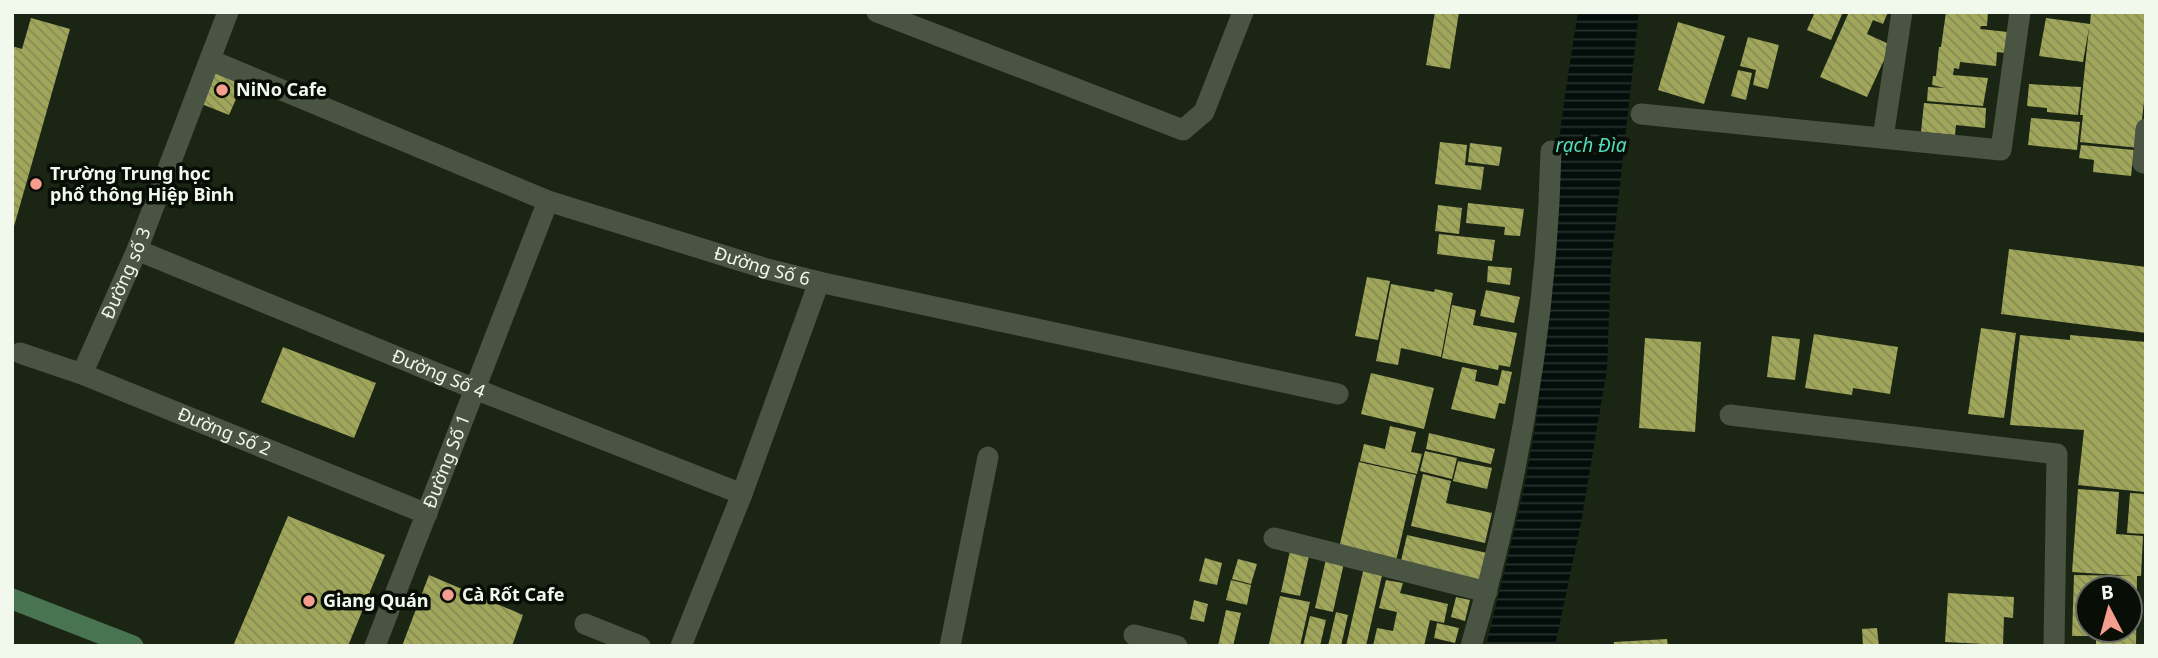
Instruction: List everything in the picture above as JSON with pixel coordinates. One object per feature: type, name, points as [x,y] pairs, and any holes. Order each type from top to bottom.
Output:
[{"type":"main road","points":[[12,599],[133,646]]},
{"type":"street","name":"Đường số 3","points":[[82,374],[137,250],[228,12]]},
{"type":"street","points":[[877,12],[1183,130],[1204,112],[1244,12]]},
{"type":"street","points":[[1883,138],[1902,12]]},
{"type":"street","points":[[1641,114],[2001,150],[2020,12]]},
{"type":"street","name":"Đường Số 6","points":[[209,60],[548,201],[767,269],[1338,394]]},
{"type":"street","points":[[2143,163],[2146,129]]},
{"type":"street","points":[[1471,646],[1518,449],[1537,327],[1550,198],[1551,151]]},
{"type":"street","name":"Đường Số 1","points":[[375,646],[548,201]]},
{"type":"street","name":"Đường Số 4","points":[[137,250],[475,389],[742,494]]},
{"type":"street","points":[[681,646],[742,494],[819,282]]},
{"type":"street","name":"Đường Số 2","points":[[20,353],[82,374],[427,514]]},
{"type":"street","points":[[1730,415],[2057,454],[2054,646]]},
{"type":"street","points":[[950,646],[988,457]]},
{"type":"street","points":[[1273,538],[1486,592]]},
{"type":"street","points":[[585,624],[640,646]]},
{"type":"street","points":[[1134,635],[1177,646]]},
{"type":"water","name":"rạch Đìa","points":[[1578,12],[1639,12],[1611,267],[1607,369],[1581,523],[1555,646],[1486,646],[1522,497],[1538,407],[1552,205]]},
{"type":"building","points":[[1435,12],[1459,12],[1450,69],[1426,65]]},
{"type":"building","points":[[1815,12],[1843,12],[1831,40],[1807,30]]},
{"type":"building","points":[[1849,12],[1888,12],[1883,24],[1873,20],[1867,34],[1891,45],[1867,97],[1820,77]]},
{"type":"building","points":[[1946,12],[1988,12],[1987,26],[1981,26],[1980,29],[2008,32],[2006,53],[1997,52],[1996,66],[1960,62],[1959,69],[1954,68],[1953,75],[1988,78],[1983,106],[1927,101],[1928,87],[1945,88],[1932,85],[1933,76],[1936,76]]},
{"type":"building","points":[[2091,12],[2146,12],[2146,82],[2139,148],[2080,142],[2083,115],[2080,115],[2089,28],[2083,62],[2039,56],[2046,18],[2090,24]]},
{"type":"building","points":[[31,18],[70,29],[13,230],[12,46],[22,49]]},
{"type":"building","points":[[1678,22],[1725,36],[1704,104],[1658,90]]},
{"type":"building","points":[[1748,37],[1779,45],[1768,89],[1753,85],[1756,70],[1740,66]]},
{"type":"building","name":"NiNo Cafe","points":[[214,69],[244,81],[229,115],[199,103]]},
{"type":"building","points":[[1738,70],[1752,73],[1746,100],[1731,96]]},
{"type":"building","points":[[2029,84],[2081,87],[2078,115],[2047,112],[2047,108],[2027,106]]},
{"type":"building","points":[[1924,103],[1986,108],[1985,128],[1956,125],[1955,135],[1921,132]]},
{"type":"building","points":[[2031,118],[2080,122],[2077,150],[2028,145]]},
{"type":"building","points":[[1440,142],[1467,145],[1465,165],[1484,167],[1481,190],[1435,184]]},
{"type":"building","points":[[1470,143],[1502,147],[1499,166],[1468,162]]},
{"type":"building","points":[[2081,145],[2134,150],[2131,176],[2093,172],[2094,160],[2079,158]]},
{"type":"building","points":[[1468,203],[1524,209],[1520,236],[1504,235],[1505,227],[1466,223]]},
{"type":"building","points":[[1438,205],[1462,208],[1459,234],[1435,231]]},
{"type":"building","points":[[1439,234],[1495,240],[1492,261],[1437,254]]},
{"type":"building","points":[[2009,249],[2146,267],[2146,333],[2001,314]]},
{"type":"building","points":[[1488,266],[1512,268],[1510,285],[1487,282]]},
{"type":"building","points":[[1367,277],[1390,281],[1378,340],[1355,336]]},
{"type":"building","points":[[1391,284],[1453,293],[1441,357],[1401,348],[1398,365],[1376,361]]},
{"type":"building","points":[[1486,290],[1520,297],[1514,323],[1480,316]]},
{"type":"building","points":[[1452,305],[1476,310],[1473,325],[1517,333],[1510,367],[1499,365],[1498,370],[1442,358]]},
{"type":"building","points":[[1981,328],[2016,333],[2004,418],[1968,414]]},
{"type":"building","points":[[1814,334],[1898,347],[1890,394],[1853,388],[1852,395],[1805,388]]},
{"type":"building","points":[[2020,335],[2070,340],[2070,335],[2146,342],[2144,492],[2078,485],[2084,430],[2010,425]]},
{"type":"building","points":[[1772,336],[1800,339],[1795,380],[1767,377]]},
{"type":"building","points":[[1645,338],[1701,342],[1695,432],[1639,428]]},
{"type":"building","points":[[283,347],[376,383],[354,438],[261,402]]},
{"type":"building","points":[[1462,367],[1477,370],[1475,381],[1498,386],[1502,370],[1512,372],[1505,404],[1499,403],[1495,419],[1451,409]]},
{"type":"building","points":[[1371,373],[1434,388],[1424,429],[1361,414]]},
{"type":"building","points":[[1390,426],[1416,432],[1411,452],[1422,454],[1417,474],[1360,461],[1364,444],[1385,449]]},
{"type":"building","points":[[1429,433],[1495,449],[1491,464],[1426,449]]},
{"type":"building","points":[[1425,451],[1457,458],[1452,479],[1420,471]]},
{"type":"building","points":[[1458,461],[1492,468],[1487,489],[1453,481]]},
{"type":"building","points":[[1359,462],[1416,475],[1396,561],[1339,548]]},
{"type":"building","points":[[1423,474],[1451,481],[1446,503],[1492,513],[1485,543],[1411,526]]},
{"type":"building","points":[[2078,489],[2119,492],[2116,534],[2143,536],[2141,574],[2072,572]]},
{"type":"building","points":[[2130,493],[2146,494],[2146,534],[2127,533]]},
{"type":"building","name":"Giang Quán","points":[[288,516],[385,555],[348,646],[233,646]]},
{"type":"building","points":[[1407,535],[1487,553],[1481,580],[1401,561]]},
{"type":"building","points":[[1290,551],[1309,556],[1300,596],[1281,592]]},
{"type":"building","points":[[1205,558],[1222,563],[1217,585],[1199,581]]},
{"type":"building","points":[[1238,559],[1257,564],[1251,584],[1232,579]]},
{"type":"building","points":[[1326,559],[1344,563],[1333,612],[1315,608]]},
{"type":"building","points":[[1364,567],[1383,571],[1366,646],[1346,646]]},
{"type":"building","name":"Cà Rốt Cafe","points":[[429,575],[523,615],[512,646],[402,646]]},
{"type":"building","points":[[2074,575],[2074,636],[2072,636]]},
{"type":"building","points":[[1231,580],[1251,585],[1247,605],[1226,600]]},
{"type":"building","points":[[1386,580],[1403,583],[1400,593],[1448,604],[1444,623],[1430,620],[1424,646],[1373,646],[1377,628],[1393,631],[1397,612],[1379,608]]},
{"type":"building","points":[[1948,593],[2014,597],[2013,618],[2004,617],[2003,645],[1945,642]]},
{"type":"building","points":[[1280,596],[1310,602],[1300,646],[1269,644]]},
{"type":"building","points":[[1456,597],[1470,600],[1465,621],[1451,617]]},
{"type":"building","points":[[1194,600],[1208,604],[1204,622],[1190,619]]},
{"type":"building","points":[[1226,610],[1241,613],[1233,646],[1218,646]]},
{"type":"building","points":[[1336,612],[1348,615],[1341,646],[1328,646]]},
{"type":"building","points":[[1310,616],[1326,620],[1320,646],[1303,646]]},
{"type":"building","points":[[1437,623],[1459,628],[1455,643],[1434,638]]},
{"type":"building","points":[[1877,628],[1879,646],[1863,646],[1862,629]]},
{"type":"building","points":[[1667,639],[1668,646],[1614,646],[1614,642]]},
{"type":"building","points":[[2096,644],[2136,644],[2136,646]]},
{"type":"place","name":"NiNo Cafe","points":[[222,90]]},
{"type":"place","name":"Trường Trung học phổ thông Hiệp Bình","points":[[36,184]]},
{"type":"place","name":"Cà Rốt Cafe","points":[[448,595]]},
{"type":"place","name":"Giang Quán","points":[[309,601]]}]
